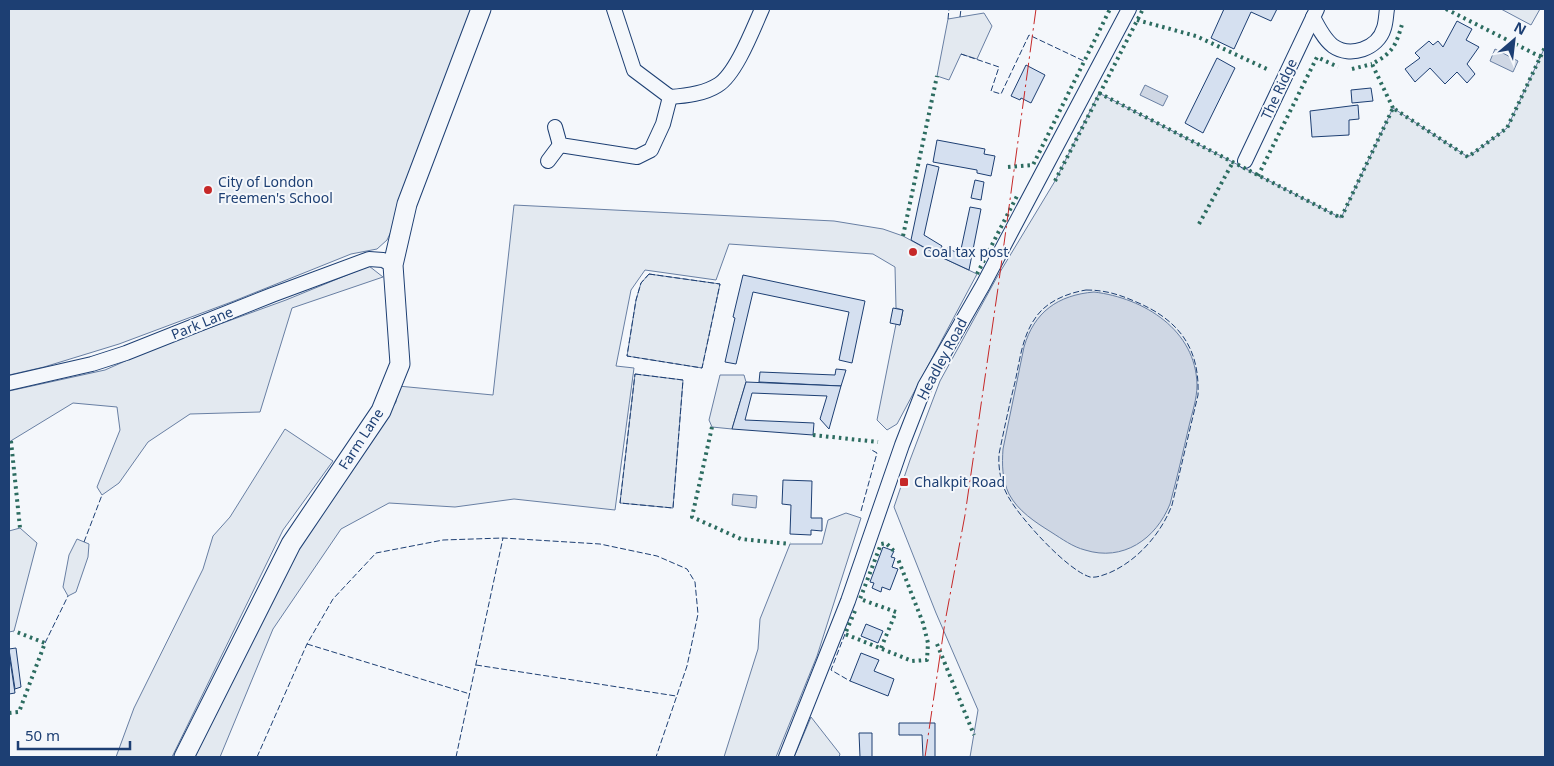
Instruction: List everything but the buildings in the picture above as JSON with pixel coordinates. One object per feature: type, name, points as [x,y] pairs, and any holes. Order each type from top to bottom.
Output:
[{"type":"street","name":"Farm Lane","points":[[184,757],[291,544],[381,411],[400,364],[393,265],[408,204],[481,9]]},
{"type":"street","points":[[614,9],[634,70],[670,97],[692,96],[718,85],[731,72],[762,9]]},
{"type":"street","name":"Headley Road","points":[[786,757],[848,602],[902,445],[925,386],[983,285],[1129,9]]},
{"type":"street","name":"The Ridge","points":[[1315,13],[1320,31],[1333,46],[1347,51],[1362,50],[1377,41],[1384,29],[1386,9]]},
{"type":"street","name":"The Ridge","points":[[1245,161],[1315,13]]},
{"type":"street","points":[[560,145],[637,157],[652,150],[663,124],[670,97]]},
{"type":"street","points":[[555,127],[560,145]]},
{"type":"street","points":[[548,161],[560,145]]},
{"type":"street","name":"Park Lane","points":[[9,383],[92,364],[126,353],[369,259],[382,260],[393,265]]},
{"type":"shaded area","name":"City of London Freemen's School","points":[[9,9],[474,9],[398,217],[387,240],[377,249],[351,254],[234,301],[119,344],[44,367],[9,375]]},
{"type":"shaded area","points":[[1501,9],[1540,9],[1531,25]]},
{"type":"shaded area","points":[[984,13],[992,26],[977,59],[961,54],[949,80],[937,76],[948,19]]},
{"type":"shaded area","points":[[1545,47],[1545,757],[970,757],[978,710],[936,613],[894,507],[940,381],[997,277],[1055,181],[1099,93],[1341,218],[1393,108],[1468,157],[1507,128]]},
{"type":"shaded area","points":[[1495,49],[1518,61],[1513,72],[1490,61]]},
{"type":"shaded area","points":[[1145,85],[1168,96],[1163,106],[1140,95]]},
{"type":"shaded area","points":[[514,205],[834,221],[883,229],[903,236],[977,274],[897,424],[887,430],[877,420],[896,324],[900,325],[903,310],[896,308],[895,267],[873,254],[729,244],[716,280],[645,270],[631,290],[616,366],[634,368],[615,510],[514,499],[455,507],[389,503],[341,529],[273,629],[220,757],[194,757],[298,549],[396,402],[398,386],[493,395]]},
{"type":"shaded area","points":[[369,266],[383,277],[292,308],[260,412],[190,414],[148,442],[119,483],[102,495],[97,487],[120,430],[117,407],[73,403],[9,442],[9,391],[105,370],[157,347],[286,300]]},
{"type":"shaded area","points":[[649,274],[720,284],[702,368],[627,356],[636,300],[641,283]]},
{"type":"shaded area","points":[[1094,292],[1113,295],[1131,301],[1164,320],[1188,348],[1194,365],[1197,385],[1194,406],[1170,504],[1164,517],[1147,537],[1136,545],[1112,553],[1099,553],[1076,547],[1033,520],[1022,511],[1009,494],[1003,472],[1003,449],[1028,335],[1041,315],[1059,301]]},
{"type":"shaded area","points":[[635,374],[683,380],[673,508],[620,503]]},
{"type":"shaded area","points":[[720,375],[744,375],[746,382],[732,429],[712,427],[709,420]]},
{"type":"shaded area","points":[[285,429],[333,461],[283,530],[172,757],[116,757],[134,708],[203,569],[213,536],[230,517]]},
{"type":"shaded area","points":[[733,494],[757,496],[756,508],[732,505]]},
{"type":"shaded area","points":[[846,513],[861,518],[817,656],[776,757],[724,757],[758,649],[760,619],[790,544],[822,544],[828,520]]},
{"type":"shaded area","points":[[20,528],[37,543],[14,631],[9,632],[9,531]]},
{"type":"shaded area","points":[[77,539],[89,544],[88,557],[76,592],[68,596],[63,587],[69,555]]},
{"type":"shaded area","points":[[811,717],[840,754],[839,757],[794,757]]},
{"type":"hedge","points":[[1008,167],[1033,165],[1110,9]]},
{"type":"hedge","points":[[1055,181],[1143,9]]},
{"type":"hedge","points":[[1446,9],[1541,57]]},
{"type":"hedge","points":[[1137,20],[1196,36],[1269,70]]},
{"type":"hedge","points":[[1393,108],[1372,64],[1385,56],[1393,47],[1403,21]]},
{"type":"hedge","points":[[1099,93],[1341,218],[1393,108],[1468,157],[1507,128],[1545,47]]},
{"type":"hedge","points":[[1258,176],[1317,57],[1338,67]]},
{"type":"hedge","points":[[1352,69],[1372,64]]},
{"type":"hedge","points":[[903,236],[937,76]]},
{"type":"hedge","points":[[1199,224],[1233,162]]},
{"type":"hedge","points":[[977,274],[1018,194]]},
{"type":"hedge","points":[[712,427],[692,517],[741,539],[790,544]]},
{"type":"hedge","points":[[813,435],[878,442]]},
{"type":"hedge","points":[[11,441],[20,528]]},
{"type":"hedge","points":[[881,648],[896,612],[860,599],[881,544],[886,543],[894,551]]},
{"type":"hedge","points":[[855,611],[845,634],[912,661],[927,660],[928,643],[923,623],[898,559]]},
{"type":"hedge","points":[[9,713],[19,712],[45,643],[14,631]]},
{"type":"hedge","points":[[937,644],[974,735]]},
{"type":"fence","points":[[948,19],[949,9]]},
{"type":"fence","points":[[960,17],[961,9]]},
{"type":"fence","points":[[961,54],[999,67],[991,91],[1001,94],[1029,35],[1084,61]]},
{"type":"fence","points":[[649,274],[720,284],[702,368],[627,356],[636,300],[641,283],[649,274]]},
{"type":"fence","points":[[1086,290],[1122,296],[1149,308],[1163,317],[1174,326],[1190,349],[1198,378],[1198,395],[1172,505],[1167,516],[1155,536],[1138,554],[1119,568],[1098,577],[1090,577],[1069,565],[1045,543],[1023,518],[1004,488],[999,460],[1022,348],[1031,324],[1041,311],[1052,302],[1072,293],[1086,290]]},
{"type":"fence","points":[[635,374],[683,380],[673,508],[620,503],[635,374]]},
{"type":"fence","points":[[861,511],[877,453],[870,449]]},
{"type":"fence","points":[[84,542],[102,495]]},
{"type":"fence","points":[[257,757],[307,644],[333,599],[376,553],[443,540],[503,538],[600,544],[657,556],[687,569],[695,582],[698,614],[687,666],[656,757]]},
{"type":"fence","points":[[456,757],[503,538]]},
{"type":"fence","points":[[45,643],[68,596]]},
{"type":"fence","points":[[845,634],[831,670],[850,681]]},
{"type":"fence","points":[[307,644],[470,694]]},
{"type":"fence","points":[[476,665],[676,696]]},
{"type":"power","points":[[925,757],[945,622],[965,515],[1036,9]]},
{"type":"place","name":"City of London Freemen's School","points":[[208,190]]},
{"type":"place","name":"Coal tax post","points":[[913,252]]},
{"type":"place","name":"Chalkpit Road","points":[[904,482]]}]
